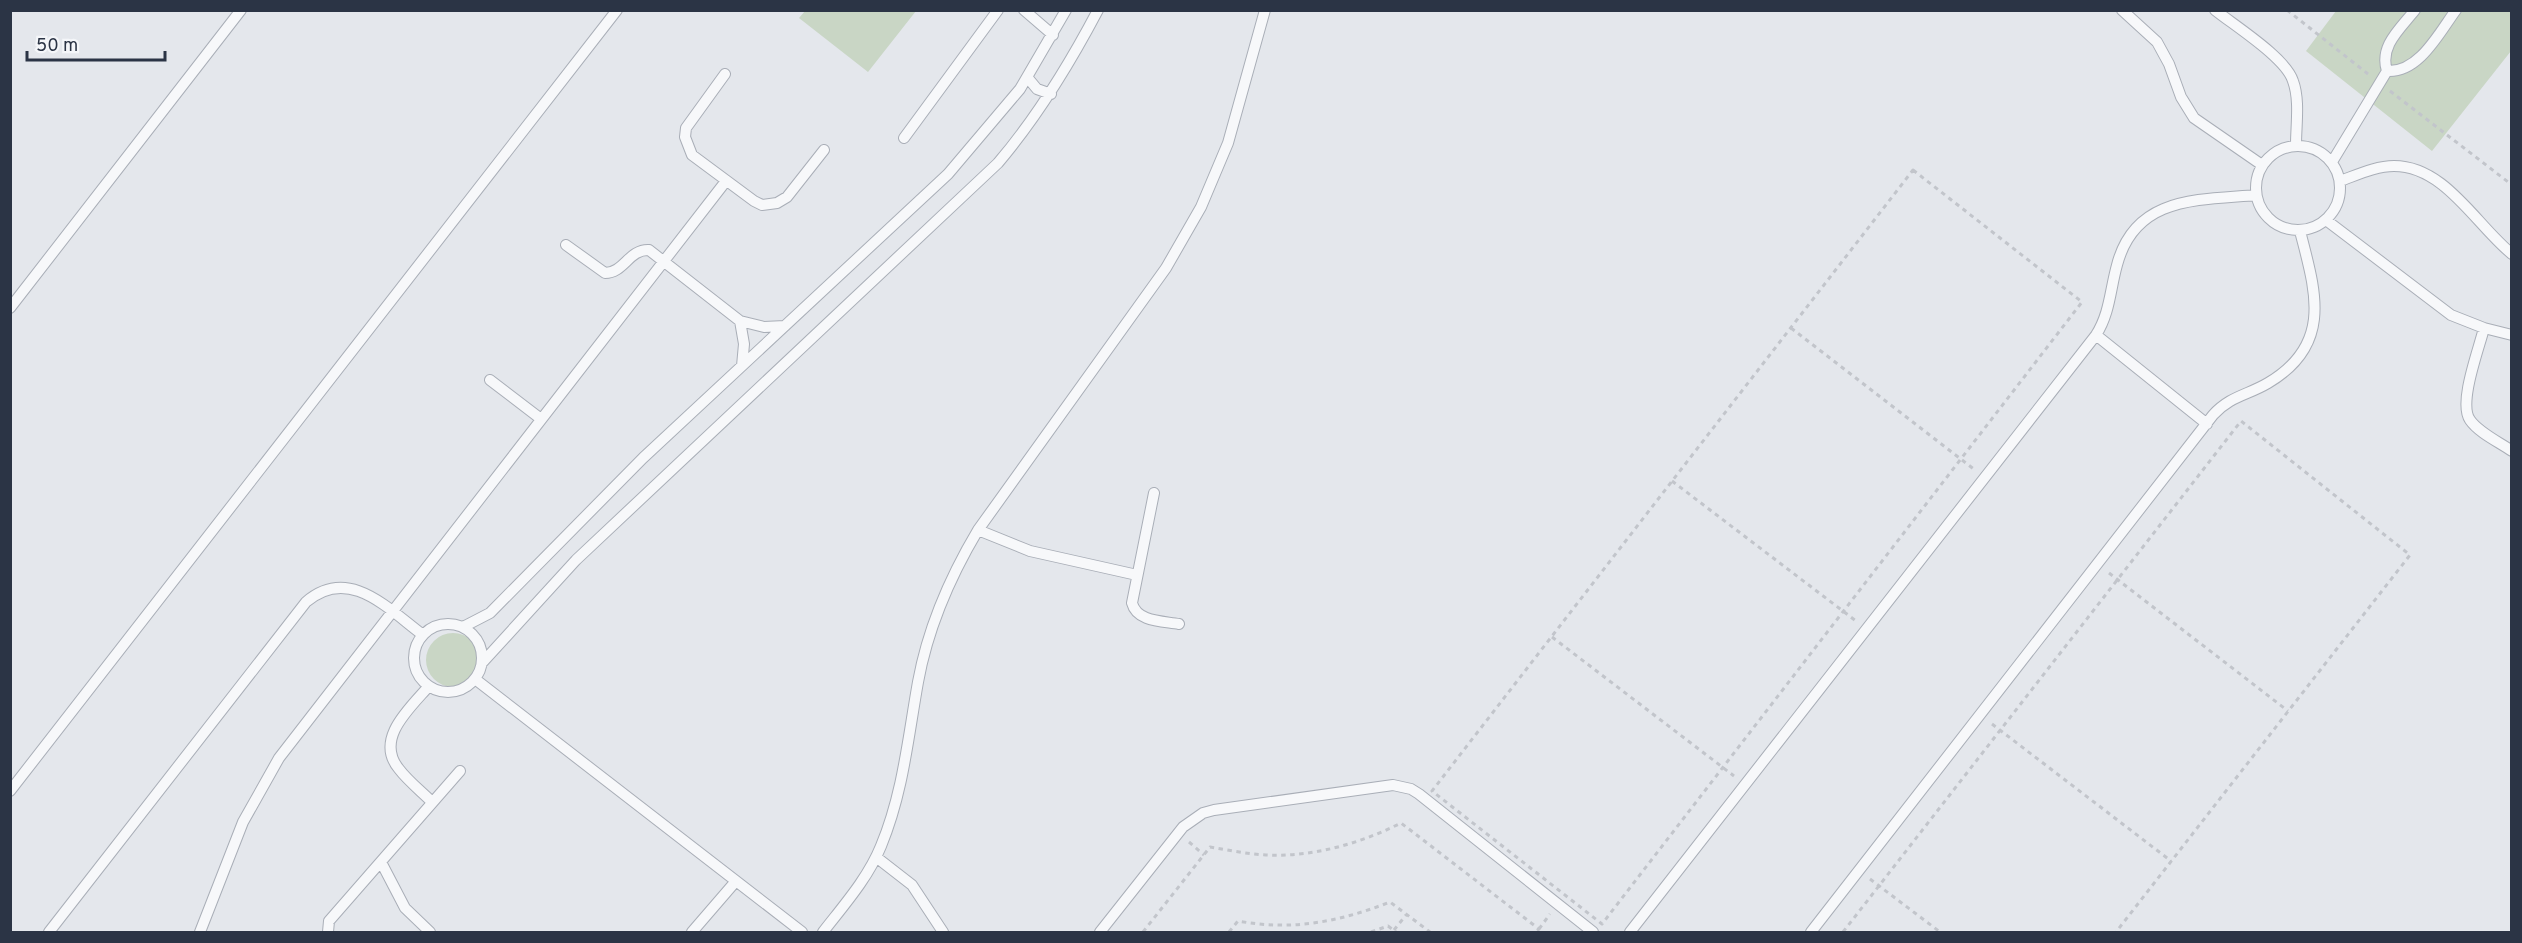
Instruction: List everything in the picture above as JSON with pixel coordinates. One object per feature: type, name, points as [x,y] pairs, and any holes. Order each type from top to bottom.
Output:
[{"type":"lane","points":[[10,308],[241,10]]},
{"type":"lane","points":[[10,791],[617,10]]},
{"type":"lane","points":[[904,138],[998,10]]},
{"type":"lane","points":[[1024,10],[1053,35]]},
{"type":"lane","points":[[463,627],[490,613],[591,509],[948,174],[985,133],[1028,77],[1066,10]]},
{"type":"lane","points":[[482,663],[480,646],[470,632],[455,624],[437,626],[423,635],[416,650],[418,673],[429,686],[445,692],[453,692],[475,679],[482,663],[576,560],[998,164],[1051,94],[1098,10]]},
{"type":"lane","points":[[823,933],[853,894],[876,856],[890,822],[905,768],[925,649],[947,588],[978,530],[1166,268],[1200,207],[1228,143],[1265,10]]},
{"type":"lane","points":[[2122,10],[2157,42],[2169,64],[2181,97],[2194,118],[2262,165]]},
{"type":"lane","points":[[2215,10],[2279,60],[2291,74],[2296,91],[2296,145]]},
{"type":"lane","points":[[2332,162],[2387,71],[2386,50],[2415,10]]},
{"type":"lane","points":[[2387,71],[2400,70],[2417,61],[2456,10]]},
{"type":"lane","points":[[725,74],[690,119],[685,137],[692,155],[762,205],[777,203],[788,197],[824,150]]},
{"type":"lane","points":[[1028,77],[1037,89],[1051,94]]},
{"type":"lane","points":[[2296,145],[2316,149],[2332,162],[2340,181],[2338,202],[2326,220],[2300,231],[2280,227],[2264,214],[2256,195],[2255,185],[2262,165],[2276,151],[2296,145]]},
{"type":"lane","points":[[2340,181],[2393,166],[2406,167],[2429,176],[2458,199],[2511,254]]},
{"type":"lane","points":[[200,933],[243,822],[279,758],[726,181]]},
{"type":"lane","points":[[1630,933],[2096,335],[2106,315],[2124,245],[2140,224],[2162,208],[2175,203],[2256,195]]},
{"type":"lane","points":[[2326,220],[2451,315],[2484,328],[2511,335]]},
{"type":"lane","points":[[1811,933],[2206,424],[2229,401],[2277,377],[2290,367],[2308,340],[2316,308],[2315,292],[2300,231]]},
{"type":"lane","points":[[566,245],[605,273],[616,271],[639,251],[654,252],[740,321],[764,327],[785,326]]},
{"type":"lane","points":[[740,321],[744,344],[742,366]]},
{"type":"lane","points":[[2484,328],[2466,398],[2467,414],[2476,426],[2511,451]]},
{"type":"lane","points":[[2096,335],[2206,424]]},
{"type":"lane","points":[[490,380],[542,419]]},
{"type":"lane","points":[[1154,492],[1132,603],[1136,612],[1143,617],[1179,624]]},
{"type":"lane","points":[[978,530],[1030,551],[1137,575]]},
{"type":"lane","points":[[49,933],[306,602],[325,589],[347,587],[369,595],[423,635]]},
{"type":"lane","points":[[475,679],[802,933]]},
{"type":"lane","points":[[429,686],[398,722],[391,754],[398,769],[432,802]]},
{"type":"lane","points":[[328,933],[329,921],[460,771]]},
{"type":"lane","points":[[1100,933],[1178,833],[1192,819],[1214,810],[1384,786],[1402,786],[1419,794],[1593,933]]},
{"type":"lane","points":[[876,856],[912,885],[943,933]]},
{"type":"lane","points":[[381,862],[405,908],[430,933]]},
{"type":"lane","points":[[692,933],[697,924],[736,881]]},
{"type":"path","points":[[2287,10],[2511,185]]},
{"type":"path","points":[[1913,170],[2082,302],[1961,459],[1602,924],[1432,791],[1913,170]]},
{"type":"path","points":[[1791,327],[1985,478]]},
{"type":"path","points":[[1843,933],[2241,422],[2410,555],[2116,933]]},
{"type":"path","points":[[1672,482],[1867,629]]},
{"type":"path","points":[[2097,564],[2288,711]]},
{"type":"path","points":[[1552,637],[1745,785]]},
{"type":"path","points":[[1980,715],[2171,861]]},
{"type":"path","points":[[1143,933],[1210,847],[1264,855],[1316,852],[1362,840],[1401,823],[1539,929],[1536,933]]},
{"type":"path","points":[[1178,833],[1204,855]]},
{"type":"path","points":[[1859,871],[1940,933]]},
{"type":"path","points":[[1229,933],[1238,921],[1277,926],[1318,924],[1364,912],[1390,902],[1430,933]]},
{"type":"path","points":[[1371,933],[1388,926],[1395,932],[1406,915]]},
{"type":"green space","points":[[805,11],[916,11],[868,72],[799,18]]},
{"type":"green space","points":[[2336,11],[2511,11],[2511,51],[2432,151],[2306,51]]},
{"type":"green space","points":[[448,633],[458,633],[468,637],[476,645],[480,660],[476,675],[468,683],[458,687],[448,687],[438,683],[430,675],[426,665],[426,655],[430,645],[438,637]]}]
